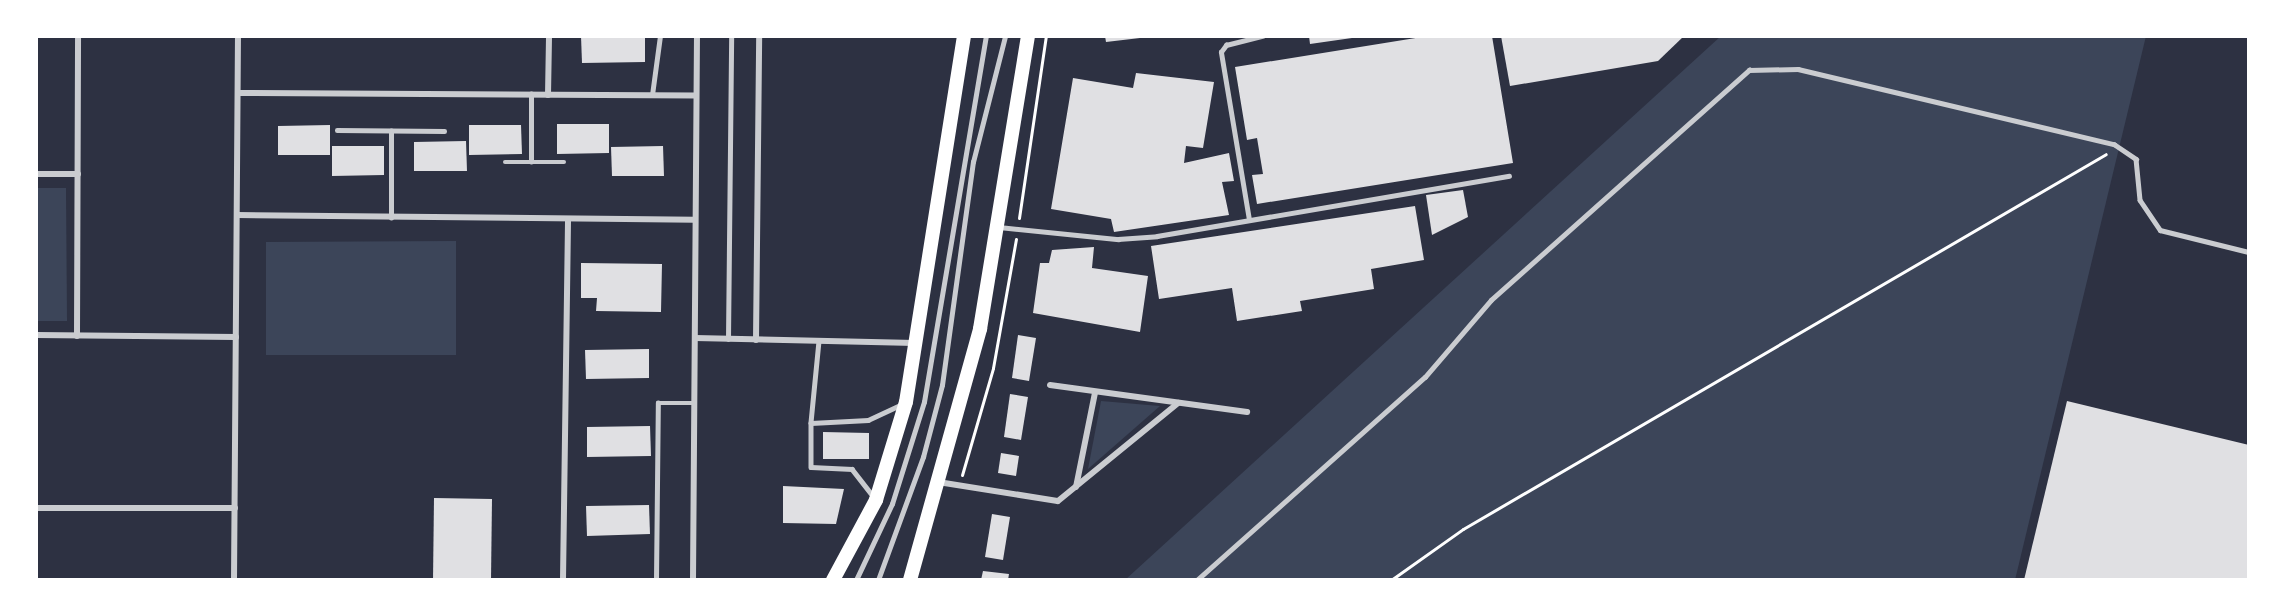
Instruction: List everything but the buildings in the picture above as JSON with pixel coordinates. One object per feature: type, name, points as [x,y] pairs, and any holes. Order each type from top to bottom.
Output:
[{"type":"main road","points":[[833,580],[876,500],[906,402],[964,36]]},
{"type":"main road","points":[[910,580],[980,329],[999,227],[1028,36]]},
{"type":"street","points":[[77,336],[78,36]]},
{"type":"street","points":[[234,580],[238,36]]},
{"type":"street","points":[[548,94],[549,36]]},
{"type":"street","points":[[693,580],[697,36]]},
{"type":"street","points":[[728,339],[731,36]]},
{"type":"street","points":[[756,340],[759,36]]},
{"type":"street","points":[[237,93],[696,95]]},
{"type":"street","points":[[36,174],[78,174]]},
{"type":"street","points":[[237,215],[695,220]]},
{"type":"street","points":[[564,580],[567,219]]},
{"type":"street","points":[[36,335],[236,337]]},
{"type":"street","points":[[695,338],[915,343]]},
{"type":"street","points":[[1050,385],[1095,393],[1247,412]]},
{"type":"street","points":[[1076,487],[1095,393]]},
{"type":"street","points":[[938,482],[1058,501],[1179,403]]},
{"type":"street","points":[[36,508],[235,508]]},
{"type":"lane","points":[[652,95],[660,36]]},
{"type":"lane","points":[[856,580],[892,504],[924,402],[986,36]]},
{"type":"lane","points":[[878,580],[923,457],[942,385],[973,162],[1005,36]]},
{"type":"lane","points":[[1249,220],[1221,52],[1226,45],[1263,36]]},
{"type":"lane","points":[[1197,580],[1425,377],[1491,300],[1749,70],[1798,69],[2119,146],[2136,159],[2140,200],[2160,230],[2249,252]]},
{"type":"lane","points":[[531,94],[531,162]]},
{"type":"lane","points":[[337,130],[444,131]]},
{"type":"lane","points":[[391,218],[392,131]]},
{"type":"lane","points":[[505,162],[564,162]]},
{"type":"lane","points":[[999,227],[1118,239],[1249,220],[1509,176]]},
{"type":"lane","points":[[819,341],[811,423],[811,467],[852,469],[876,500]]},
{"type":"lane","points":[[811,423],[868,420],[906,402]]},
{"type":"lane","points":[[656,580],[658,403],[694,403]]},
{"type":"path","points":[[959,486],[999,338],[1046,36]]},
{"type":"path","points":[[1391,580],[1463,529],[2119,146]]},
{"type":"shaded area","points":[[1721,36],[2146,36],[2015,580],[1125,580]]},
{"type":"shaded area","points":[[36,188],[66,188],[67,321],[36,321]]},
{"type":"shaded area","points":[[456,241],[456,355],[266,355],[266,242]]},
{"type":"shaded area","points":[[1101,401],[1160,406],[1088,469]]}]
